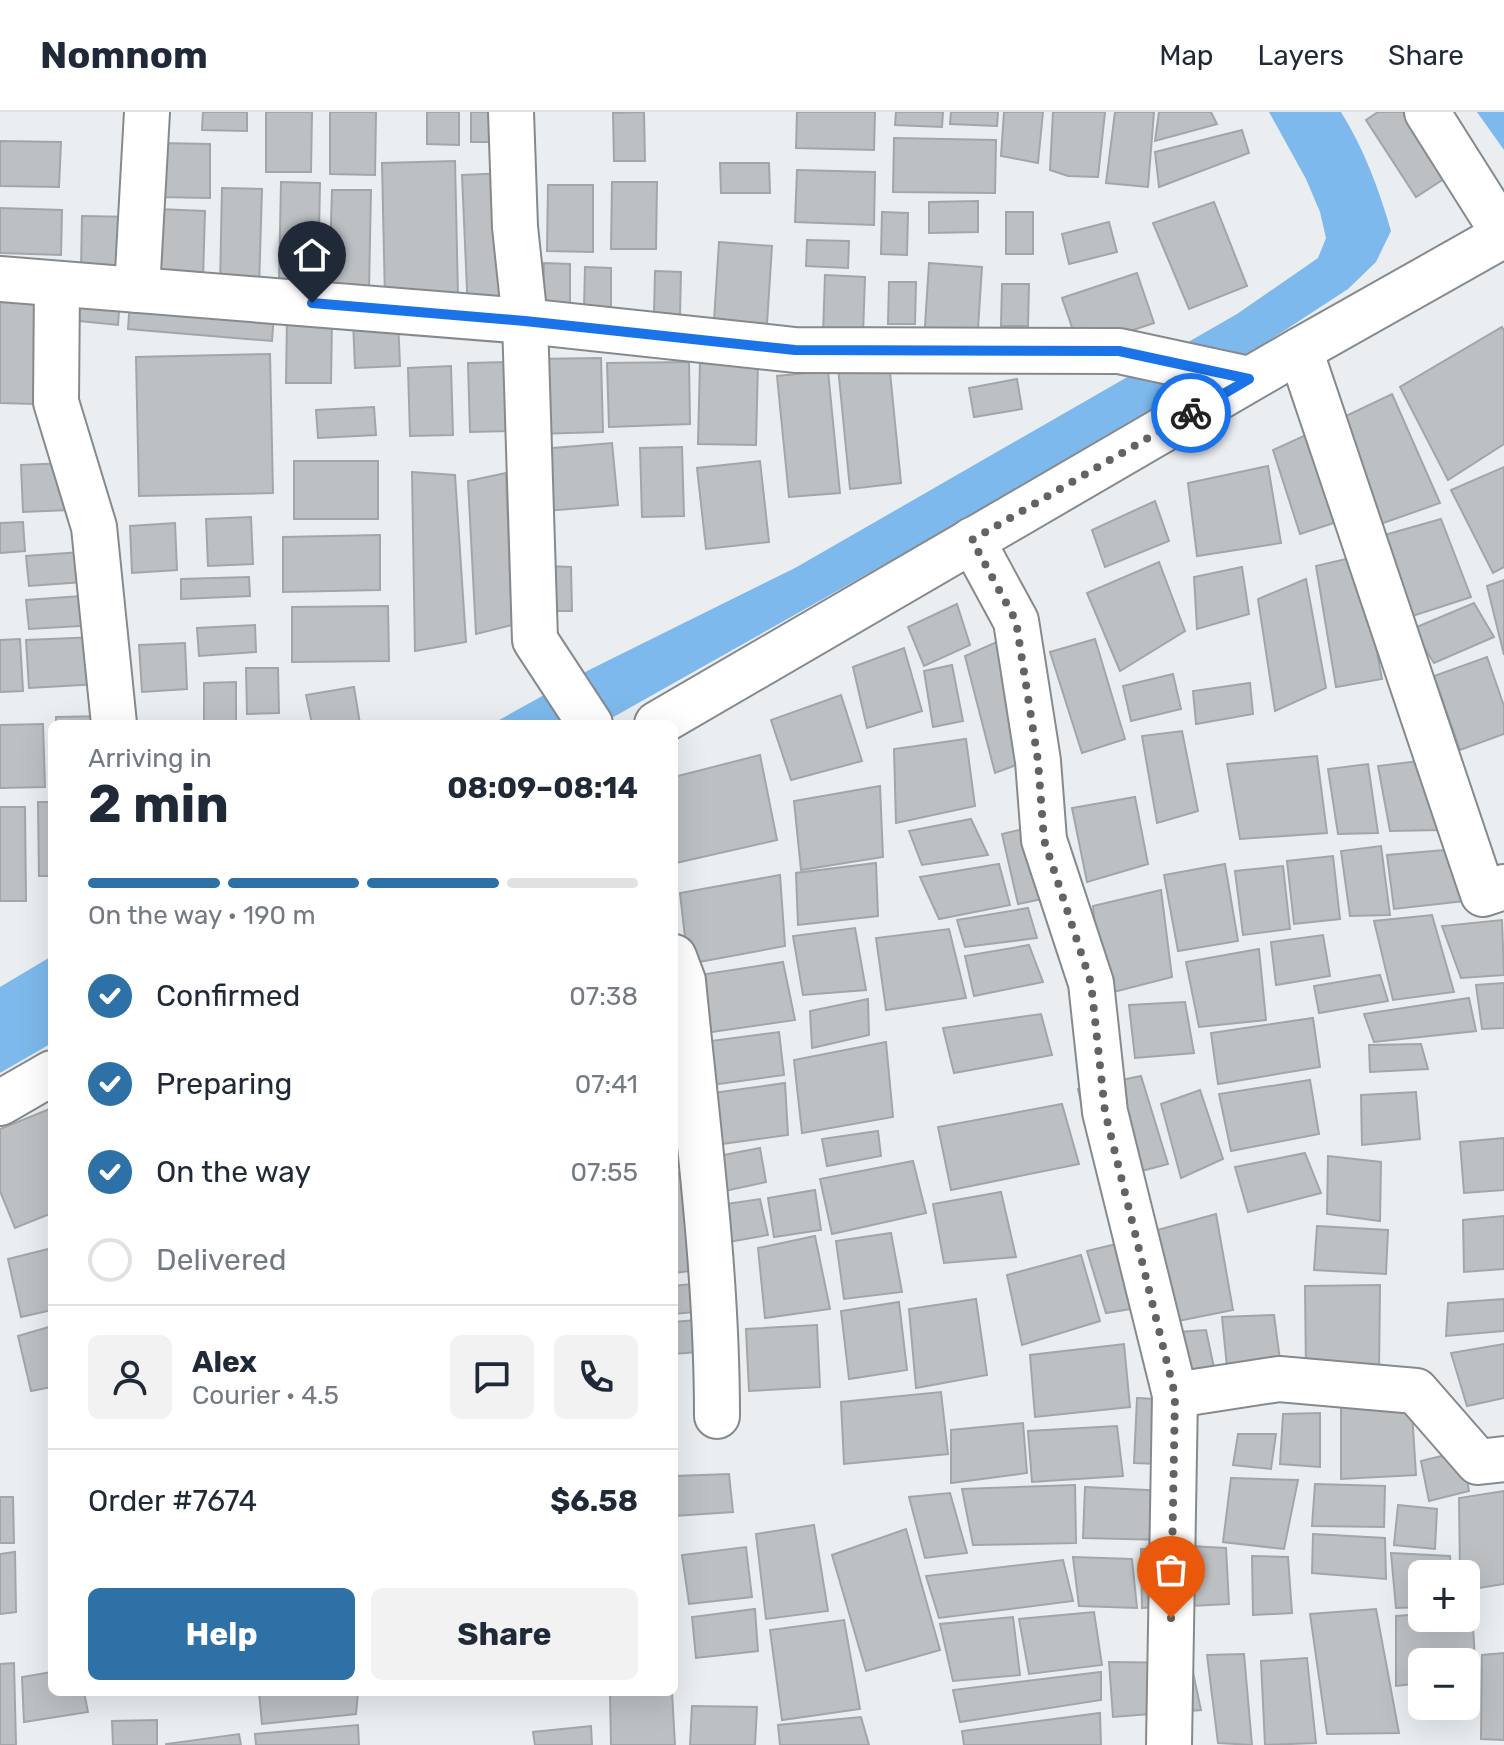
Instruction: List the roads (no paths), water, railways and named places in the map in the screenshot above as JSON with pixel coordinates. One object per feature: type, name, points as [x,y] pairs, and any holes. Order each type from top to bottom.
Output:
[{"type":"street","points":[[137,290],[147,112]]},
{"type":"street","points":[[511,112],[515,227],[525,321],[535,640],[587,720]]},
{"type":"street","points":[[664,720],[1504,234],[1427,112]]},
{"type":"street","points":[[0,279],[525,321],[795,350],[1119,351],[1249,379]]},
{"type":"street","points":[[57,284],[56,402],[94,527],[114,720]]},
{"type":"street","points":[[1300,350],[1483,894],[1504,887]]},
{"type":"street","points":[[972,540],[1016,621],[1038,761],[1044,840],[1091,983],[1105,1112],[1175,1395],[1169,1745]]},
{"type":"street","points":[[678,968],[683,981],[708,1223],[717,1352],[717,1416]]},
{"type":"street","points":[[0,1103],[48,1075]]},
{"type":"street","points":[[1175,1395],[1279,1379],[1416,1391],[1478,1462],[1504,1459]]},
{"type":"water","points":[[1269,112],[1341,112],[1364,155],[1391,231],[1376,262],[1348,289],[1244,357],[1100,443],[608,720],[499,720],[589,670],[795,568],[1237,314],[1318,258],[1326,238],[1320,212],[1306,179]]},
{"type":"water","points":[[1477,112],[1504,112],[1504,150]]},
{"type":"water","points":[[48,958],[48,1045],[0,1073],[0,987]]}]
